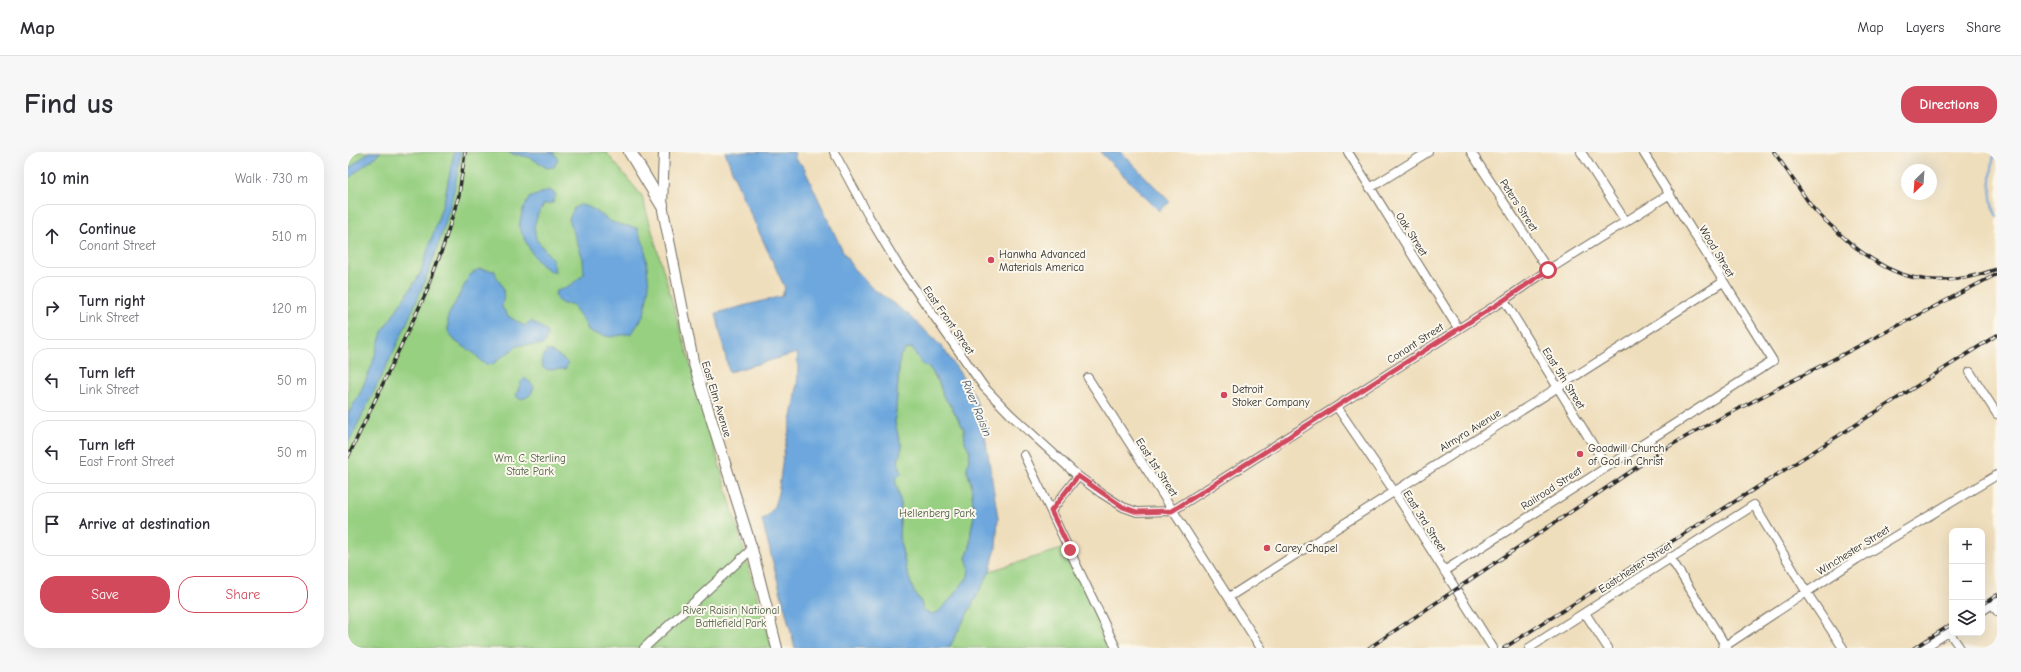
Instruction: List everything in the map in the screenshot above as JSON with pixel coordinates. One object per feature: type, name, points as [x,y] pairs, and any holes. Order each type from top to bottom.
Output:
[{"type":"highway","points":[[630,152],[662,205]]},
{"type":"main road","name":"East Elm Avenue","points":[[664,152],[662,205],[693,361],[752,549],[777,648]]},
{"type":"street","name":"East Front Street","points":[[834,152],[868,215],[898,265],[958,353],[984,387],[1010,414],[1078,476],[1123,507],[1137,512],[1172,511]]},
{"type":"street","name":"Oak Street","points":[[1348,152],[1458,328]]},
{"type":"street","points":[[1370,188],[1428,152]]},
{"type":"street","name":"Peters Street","points":[[1471,152],[1548,270]]},
{"type":"street","points":[[1581,152],[1626,222]]},
{"type":"street","name":"Wood Street","points":[[1643,152],[1773,361]]},
{"type":"street","name":"Conant Street","points":[[1172,511],[1504,300],[1548,270],[1670,194]]},
{"type":"street","name":"Almyra Avenue","points":[[1229,597],[1723,282]]},
{"type":"street","name":"East 5th Street","points":[[1504,300],[1606,466]]},
{"type":"street","name":"Railroad Street","points":[[1444,571],[1606,466],[1773,361]]},
{"type":"street","points":[[1970,372],[1997,414]]},
{"type":"street","name":"East 1st Street","points":[[1088,378],[1261,648]]},
{"type":"street","name":"East 3rd Street","points":[[1337,407],[1394,491],[1493,648]]},
{"type":"street","points":[[1024,455],[1116,648]]},
{"type":"street","name":"Winchester Street","points":[[1725,647],[1857,559],[1997,475]]},
{"type":"street","points":[[1051,511],[1078,476]]},
{"type":"street","name":"Eastchester Street","points":[[1529,648],[1754,505],[1807,593]]},
{"type":"street","points":[[644,648],[752,549]]},
{"type":"street","points":[[1670,557],[1725,647]]},
{"type":"street","points":[[1807,593],[1843,648]]},
{"type":"street","points":[[1985,610],[1996,605]]},
{"type":"street","points":[[1585,613],[1608,648]]},
{"type":"street","points":[[1923,648],[1949,632]]},
{"type":"street","points":[[1953,636],[1960,648]]},
{"type":"green space","name":"Wm. C. Sterling State Park","points":[[348,152],[606,152],[642,196],[772,648],[348,648]]},
{"type":"green space","name":"Hellenberg Park","points":[[912,348],[922,364],[930,368],[940,385],[943,396],[951,406],[964,429],[965,442],[970,451],[967,470],[971,483],[974,516],[971,530],[970,548],[966,558],[969,567],[968,577],[947,603],[938,612],[932,614],[923,610],[921,602],[914,592],[907,572],[899,536],[901,504],[895,479],[902,473],[898,462],[902,447],[895,422],[900,356],[905,350]]},
{"type":"green space","points":[[1065,548],[1087,592],[1110,648],[949,648],[990,571]]},
{"type":"water","points":[[369,152],[381,152],[348,179],[348,169]]},
{"type":"water","points":[[454,152],[461,152],[454,191],[444,228],[431,266],[400,338],[348,444],[348,414],[360,393],[372,365],[382,332],[420,274],[445,197]]},
{"type":"water","points":[[508,152],[553,152],[558,159],[554,167],[547,168],[530,158]]},
{"type":"water","name":"River Raisin","points":[[725,152],[794,152],[795,159],[803,166],[843,252],[853,268],[872,288],[909,315],[943,348],[974,394],[983,423],[998,518],[996,547],[990,571],[949,648],[795,648],[762,520],[772,510],[778,493],[798,378],[797,353],[729,372],[716,313],[782,296],[785,288],[740,191]],"holes":[[[912,348],[922,364],[930,368],[940,385],[943,396],[951,406],[964,429],[965,442],[970,451],[967,470],[971,483],[974,516],[971,530],[970,548],[966,558],[969,567],[968,577],[947,603],[938,612],[932,614],[923,610],[921,602],[914,592],[907,572],[899,537],[901,504],[895,479],[902,473],[898,462],[902,447],[895,422],[900,356],[905,350]]]},
{"type":"water","points":[[1100,152],[1121,152],[1170,202],[1159,211]]},
{"type":"water","points":[[549,190],[556,194],[553,203],[544,204],[538,214],[534,227],[536,239],[553,260],[555,272],[542,266],[532,254],[519,227],[522,212],[529,198]]},
{"type":"water","points":[[580,205],[593,209],[612,222],[637,228],[645,247],[649,286],[644,315],[632,333],[611,337],[589,332],[584,321],[572,304],[563,304],[557,300],[555,292],[571,285],[584,274],[583,259],[569,219],[574,208]]},
{"type":"water","points":[[479,269],[495,271],[503,289],[504,296],[502,307],[508,316],[524,326],[531,321],[544,329],[548,335],[543,345],[519,345],[491,365],[483,363],[474,353],[455,341],[448,331],[448,316],[470,275]]},
{"type":"water","points":[[547,350],[559,356],[568,364],[565,369],[549,370],[543,368],[541,361]]},
{"type":"water","points":[[525,378],[534,386],[529,396],[520,399],[516,396],[521,382]]},
{"type":"waterway","points":[[1994,152],[1991,176],[1991,194],[1994,210],[1997,216]]},
{"type":"railway","points":[[348,457],[426,293],[443,247],[459,195],[465,152]]},
{"type":"railway","points":[[1774,152],[1815,211],[1841,235],[1877,263],[1895,272],[1913,278],[1932,280],[1953,280],[1974,276],[1997,269]]},
{"type":"railway","points":[[1369,648],[1661,451],[1696,431],[1997,274]]},
{"type":"railway","points":[[1504,648],[1997,335]]},
{"type":"railway","points":[[1985,603],[1997,595]]},
{"type":"railway","points":[[1914,648],[1949,626]]},
{"type":"place","name":"Hanwha Advanced Materials America","points":[[991,260]]},
{"type":"place","name":"Detroit Stoker Company","points":[[1224,395]]},
{"type":"place","name":"Goodwill Church of God in Christ","points":[[1580,454]]},
{"type":"place","name":"Carey Chapel","points":[[1267,548]]},
{"type":"route","points":[[1070,550],[1051,511],[1078,476],[1123,507],[1137,512],[1172,511],[1504,300],[1548,270]]},
{"type":"park label","name":"River Raisin National Battlefield Park","points":[[731,616]]}]
